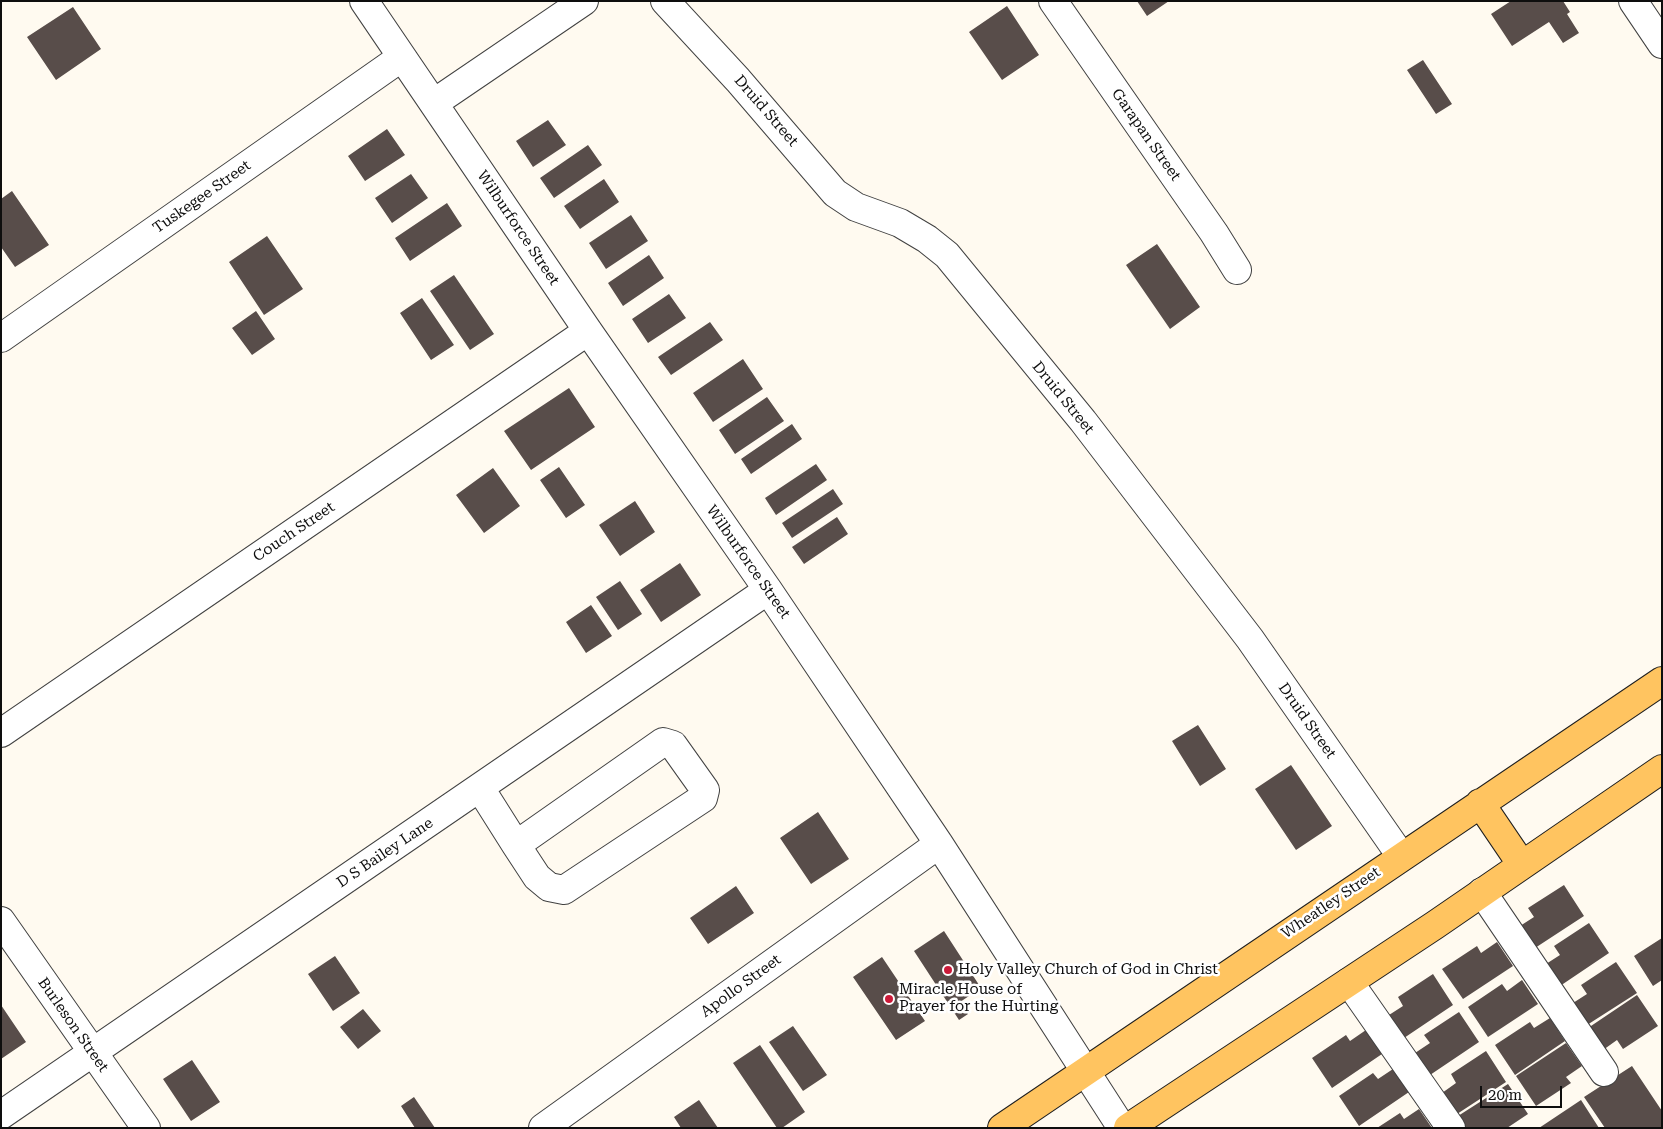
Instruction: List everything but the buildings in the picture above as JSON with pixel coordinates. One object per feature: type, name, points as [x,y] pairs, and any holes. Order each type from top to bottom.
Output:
[{"type":"main road","name":"Wheatley Street","points":[[1002,1128],[1662,681]]},
{"type":"main road","points":[[1128,1128],[1349,982],[1662,768]]},
{"type":"main road","points":[[1480,803],[1522,865]]},
{"type":"street","name":"Wilburforce Street","points":[[364,1],[588,331],[768,590],[939,844],[1122,1128]]},
{"type":"street","points":[[434,103],[584,1]]},
{"type":"street","name":"Druid Street","points":[[665,1],[738,80],[835,193],[856,206],[900,223],[928,239],[948,255],[1082,421],[1250,639],[1401,856]]},
{"type":"street","name":"Garapan Street","points":[[1053,1],[1214,233],[1237,270]]},
{"type":"street","points":[[1633,1],[1662,44]]},
{"type":"street","name":"Tuskegee Street","points":[[1,338],[402,57]]},
{"type":"street","name":"Couch Street","points":[[1,733],[588,331]]},
{"type":"street","name":"D S Bailey Lane","points":[[1,1115],[768,590]]},
{"type":"street","points":[[480,788],[516,844],[538,877],[550,887],[564,890],[703,798],[705,790],[673,745],[663,742],[516,844]]},
{"type":"street","name":"Apollo Street","points":[[543,1128],[939,844]]},
{"type":"street","points":[[1482,892],[1604,1072]]},
{"type":"street","name":"Burleson Street","points":[[1,921],[146,1128]]},
{"type":"street","points":[[1349,982],[1451,1128]]},
{"type":"place","name":"Holy Valley Church of God in Christ","points":[[948,970]]},
{"type":"place","name":"Miracle House of Prayer for the Hurting","points":[[889,999]]}]
